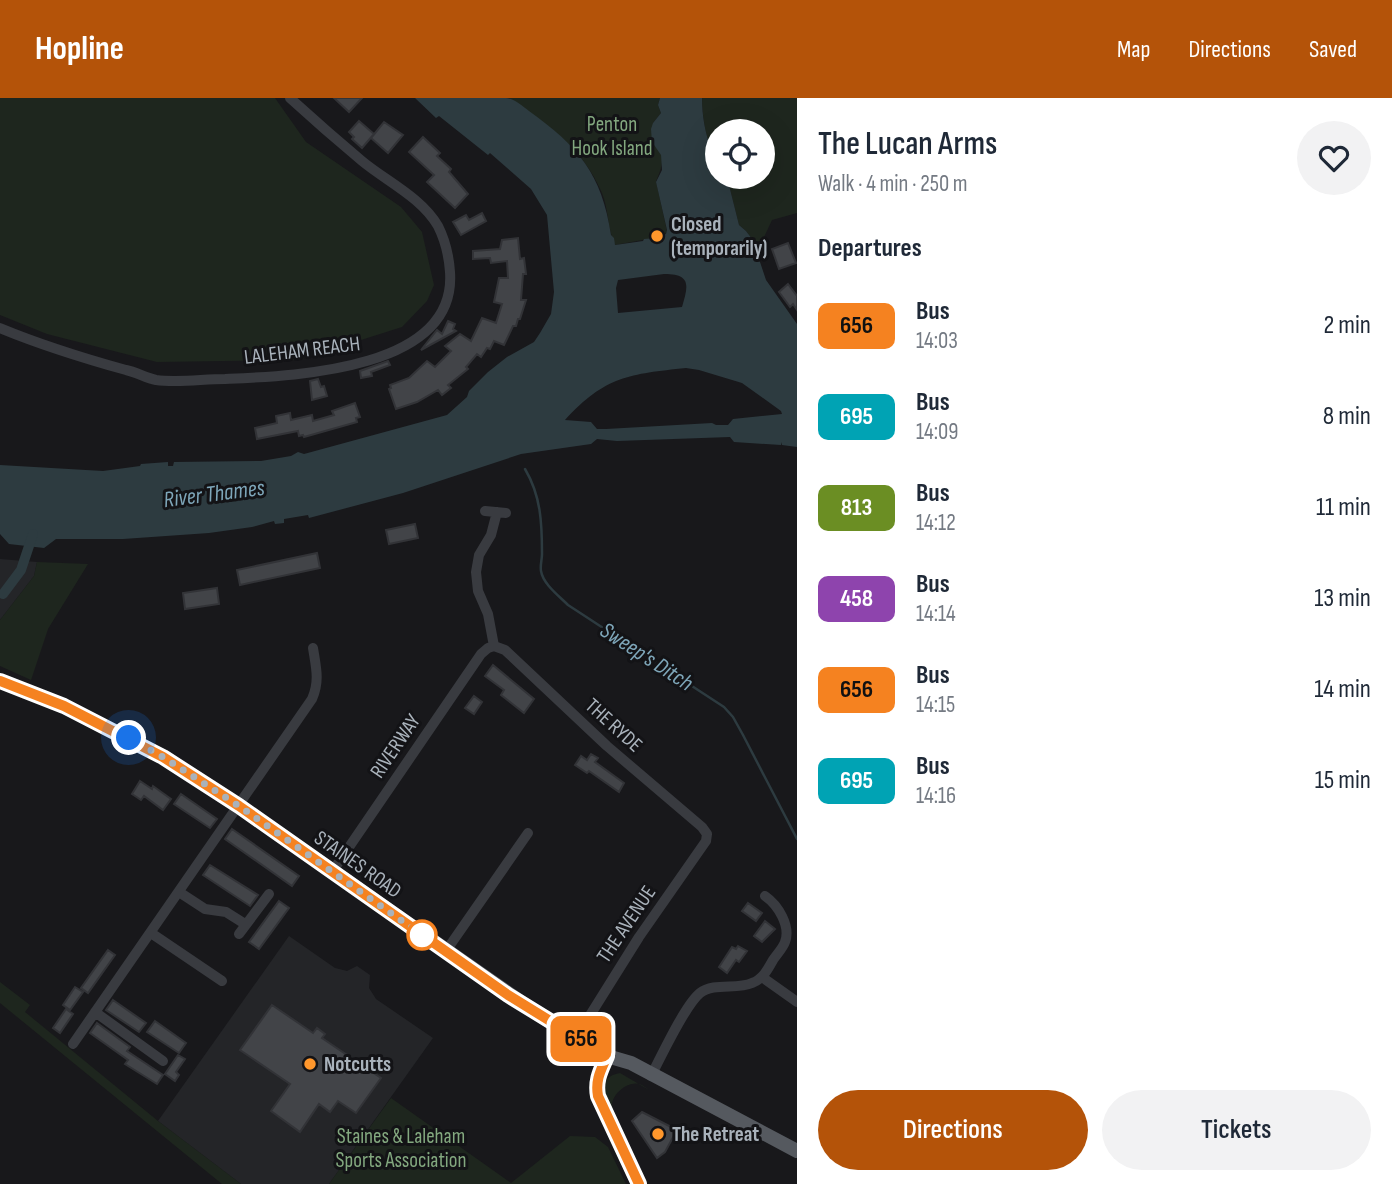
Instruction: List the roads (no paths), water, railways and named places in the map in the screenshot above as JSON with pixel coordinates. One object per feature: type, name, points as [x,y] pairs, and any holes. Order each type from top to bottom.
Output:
[{"type":"main road","name":"STAINES ROAD","points":[[0,681],[64,706],[163,757],[239,806],[547,1020],[607,1056],[631,1063],[651,1076],[797,1151]]},
{"type":"street","name":"LALEHAM REACH","points":[[0,328],[52,349],[153,380],[308,373],[366,362],[412,342],[439,314],[449,292],[446,247],[437,225],[411,198],[363,162],[290,98]]},
{"type":"street","points":[[485,511],[502,513],[479,555],[476,572],[478,591],[488,614],[494,646]]},
{"type":"street","name":"THE RYDE","points":[[494,646],[505,650],[607,746],[707,834]]},
{"type":"street","name":"RIVERWAY","points":[[332,872],[481,654],[494,646]]},
{"type":"street","points":[[73,1044],[312,699],[318,676],[312,648]]},
{"type":"street","points":[[446,951],[528,833]]},
{"type":"street","name":"THE AVENUE","points":[[577,1037],[639,937],[706,841],[707,834]]},
{"type":"street","points":[[179,892],[205,909],[226,912],[242,929],[269,894]]},
{"type":"street","points":[[651,1076],[673,1033],[699,994],[707,989],[749,985],[762,977],[785,941],[787,930],[780,913],[772,900],[765,896]]},
{"type":"street","points":[[151,933],[222,981]]},
{"type":"street","points":[[762,977],[797,1002]]},
{"type":"street","points":[[95,1012],[163,1061]]},
{"type":"street","points":[[607,1056],[598,1073],[598,1096],[639,1184]]},
{"type":"water","name":"River Thames","points":[[415,98],[506,98],[521,105],[561,137],[585,163],[601,195],[615,245],[666,234],[656,182],[662,170],[661,155],[652,142],[651,129],[661,113],[658,105],[660,98],[702,98],[705,124],[705,189],[730,189],[739,225],[759,248],[758,256],[766,280],[797,324],[797,447],[782,445],[781,442],[781,445],[734,442],[730,437],[617,441],[597,439],[591,444],[521,454],[403,493],[309,518],[308,515],[284,519],[284,523],[275,524],[274,521],[209,533],[123,539],[56,539],[44,548],[9,544],[0,534],[0,465],[103,471],[141,464],[168,462],[168,466],[173,466],[174,462],[261,461],[291,456],[298,452],[304,454],[447,415],[488,372],[507,357],[534,342],[551,314],[554,292],[547,215],[531,189],[490,153],[488,155],[439,116],[436,118]],"holes":[[[673,275],[684,279],[686,283],[682,307],[618,313],[618,280]],[[686,368],[742,383],[782,414],[733,419],[728,425],[712,423],[606,429],[597,429],[591,422],[565,420],[593,394],[620,380],[649,372]]]},
{"type":"waterway","name":"Sweep's Ditch","points":[[525,469],[540,510],[541,569],[548,585],[568,605],[724,707],[743,735],[797,839]]},
{"type":"waterway","points":[[3,594],[21,570],[33,534]]},
{"type":"place","name":"Closed (temporarily)","points":[[657,236]]},
{"type":"place","name":"Notcutts","points":[[310,1064]]},
{"type":"place","name":"The Retreat","points":[[658,1134]]},
{"type":"park label","name":"Penton Hook Island","points":[[612,136]]},
{"type":"park label","name":"Staines & Laleham Sports Association","points":[[401,1148]]}]
